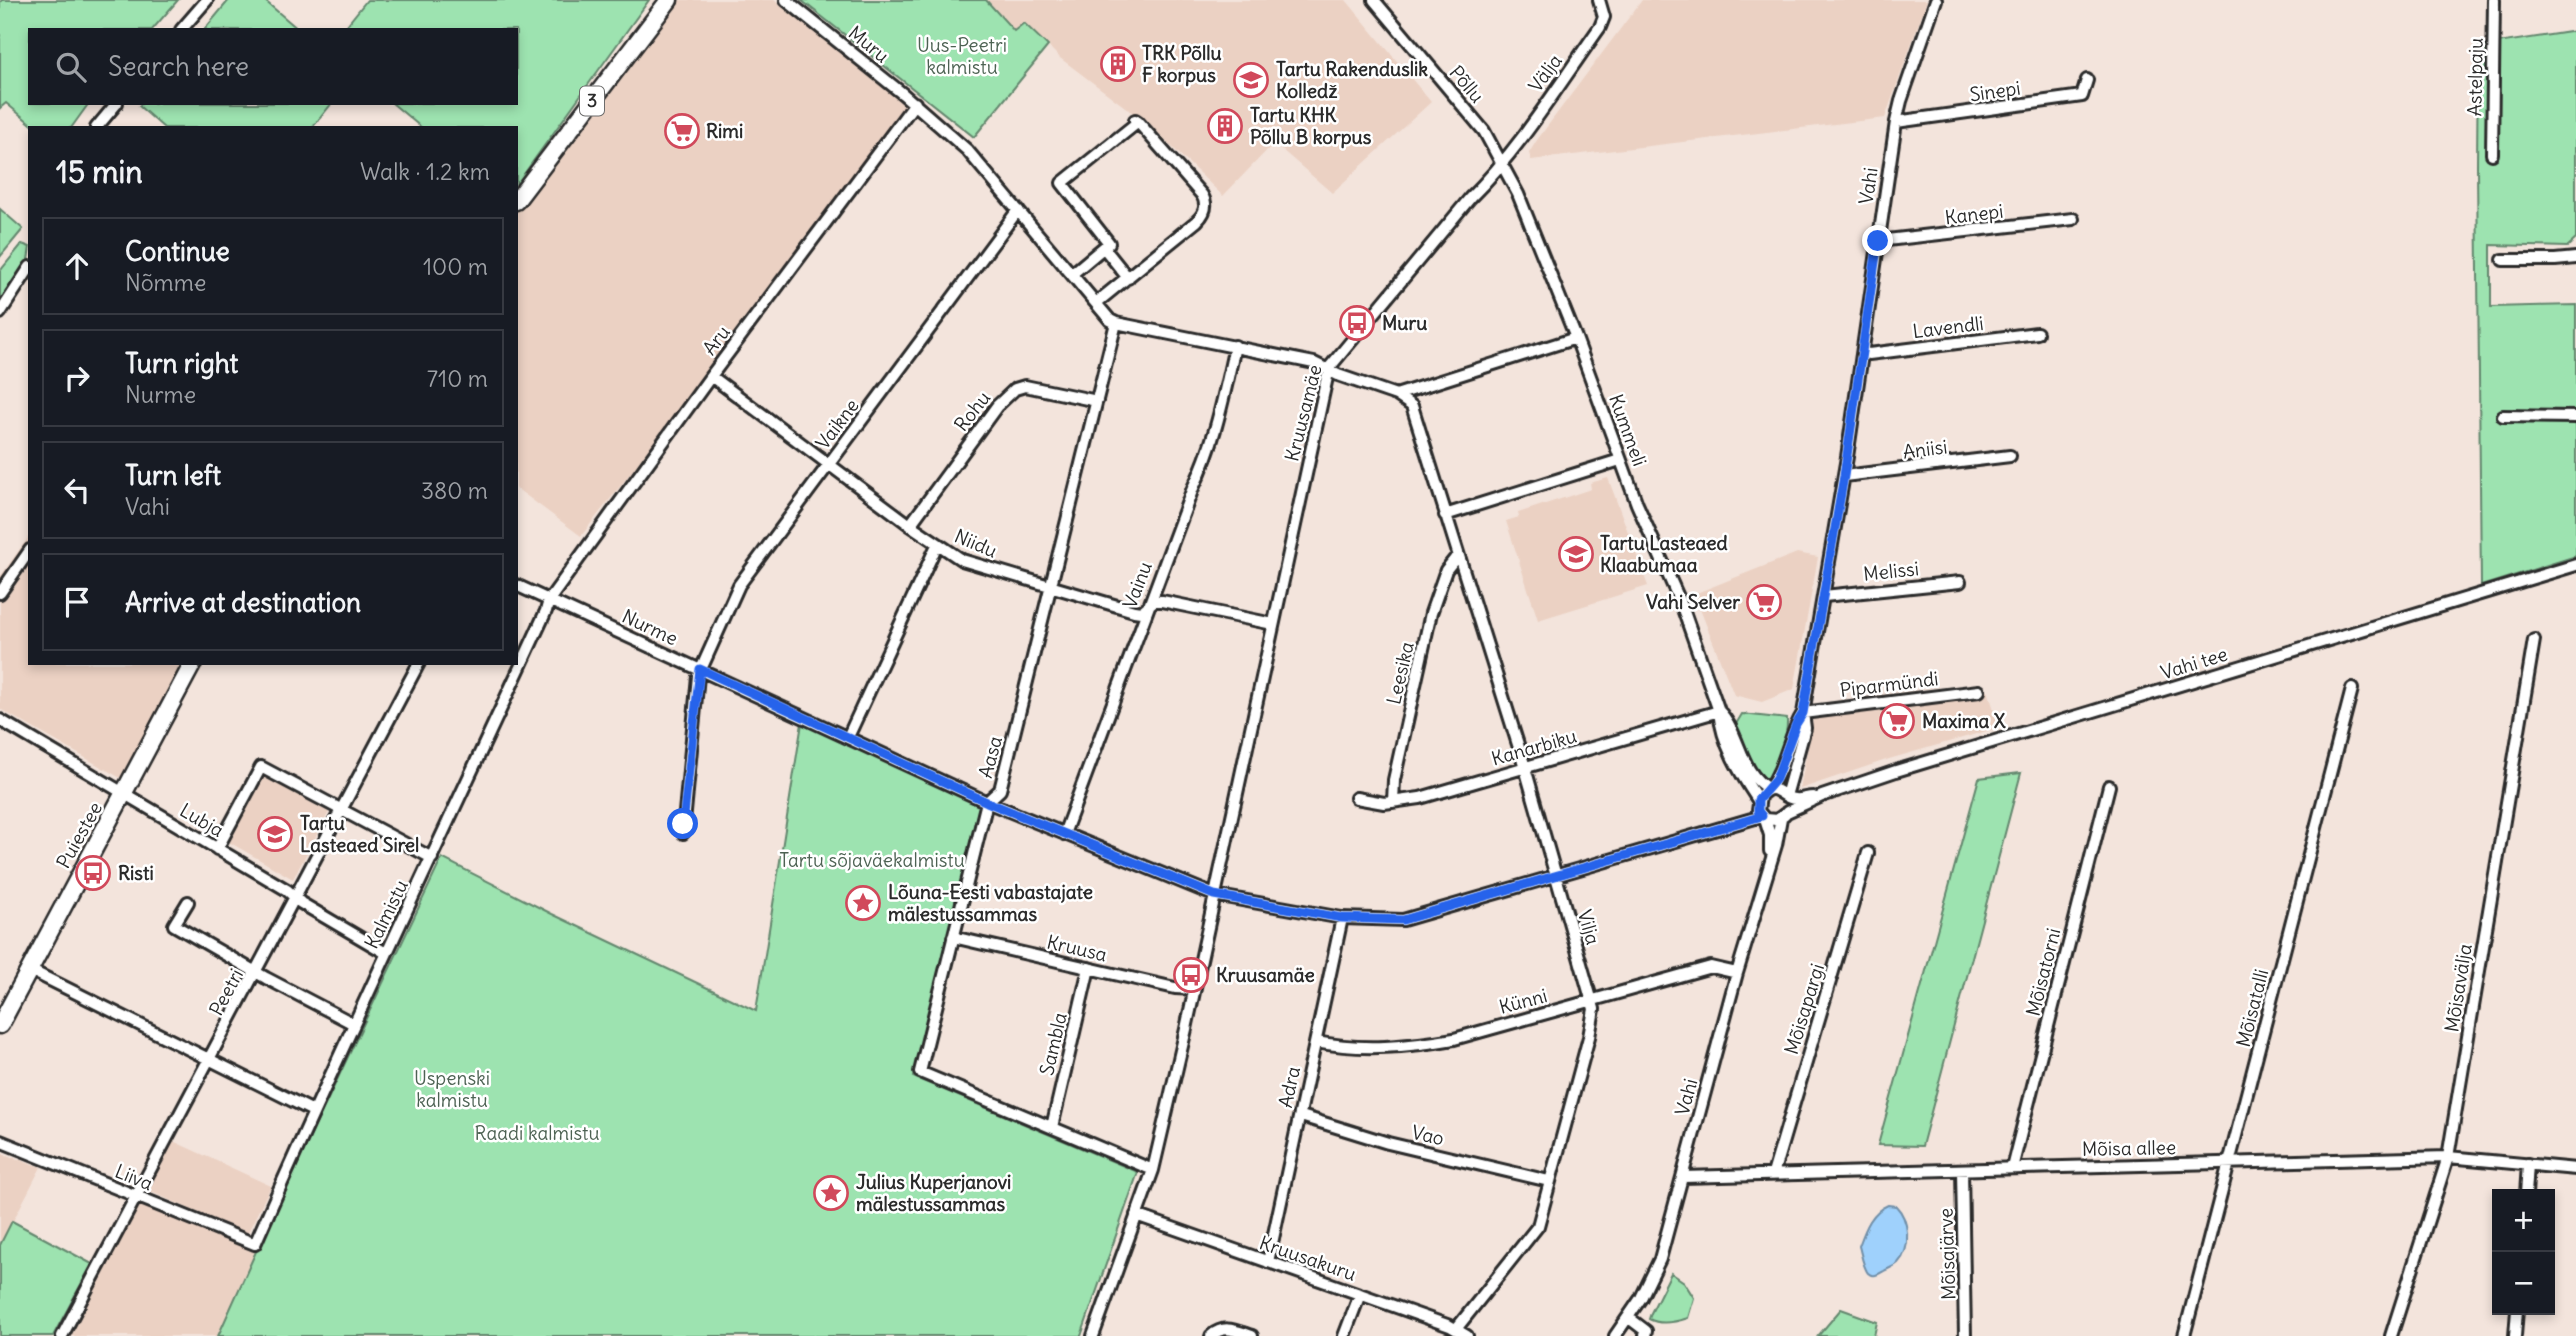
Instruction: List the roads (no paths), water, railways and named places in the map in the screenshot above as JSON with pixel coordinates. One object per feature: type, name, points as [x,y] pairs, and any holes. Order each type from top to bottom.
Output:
[{"type":"highway","name":"3","points":[[518,198],[668,0]]},
{"type":"highway","name":"Puiestee","points":[[0,1026],[192,665]]},
{"type":"street","points":[[183,28],[207,0]]},
{"type":"street","name":"Muru","points":[[786,0],[915,103],[967,150],[1110,320],[1116,323]]},
{"type":"street","name":"Põllu","points":[[1374,0],[1484,131],[1502,162]]},
{"type":"street","name":"Välja","points":[[1502,162],[1600,27],[1604,17],[1599,0]]},
{"type":"street","name":"Vahi","points":[[1786,796],[1805,728],[1803,713],[1844,476],[1896,122],[1936,0]]},
{"type":"street","name":"Astelpaju","points":[[2492,154],[2494,0]]},
{"type":"street","name":"Sinepi","points":[[1896,122],[2082,96],[2087,80]]},
{"type":"street","name":"Aru","points":[[549,600],[711,376],[915,103]]},
{"type":"street","points":[[98,126],[115,105]]},
{"type":"street","points":[[1072,274],[1109,243],[1062,183],[1135,120],[1202,195],[1206,205],[1203,215],[1197,221],[1096,303]]},
{"type":"street","name":"Kummeli","points":[[1502,162],[1518,194],[1576,338],[1620,460],[1682,606],[1719,711],[1720,724],[1734,763],[1758,800]]},
{"type":"street","name":"Kruusamäe","points":[[1093,1336],[1153,1170],[1329,370],[1502,162]]},
{"type":"street","name":"Vaikne","points":[[683,833],[685,789],[700,669],[739,586],[1018,210]]},
{"type":"street","name":"Kanepi","points":[[1878,241],[2073,219]]},
{"type":"street","points":[[1104,248],[1128,278]]},
{"type":"street","points":[[2503,260],[2576,258]]},
{"type":"street","points":[[0,313],[28,270]]},
{"type":"street","points":[[1116,323],[1314,363],[1396,395],[1576,338]]},
{"type":"street","name":"Aasa","points":[[1116,323],[1000,790],[987,802],[920,1072],[1153,1170]]},
{"type":"street","name":"Lavendli","points":[[1863,352],[1869,354],[2037,333]]},
{"type":"street","name":"Vainu","points":[[1064,834],[1148,605],[1204,464],[1217,425],[1235,346]]},
{"type":"street","name":"Niidu","points":[[711,376],[909,525],[962,560],[1134,611],[1140,612],[1154,601],[1162,601],[1273,624]]},
{"type":"street","name":"Rohu","points":[[909,525],[997,406],[1015,389],[1026,386],[1097,401]]},
{"type":"street","name":"Vilja","points":[[1396,395],[1412,407],[1525,768],[1594,1009],[1589,1037],[1538,1226],[1456,1329]]},
{"type":"street","points":[[2503,416],[2576,417]]},
{"type":"street","name":"Aniisi","points":[[1844,476],[2010,456]]},
{"type":"street","points":[[1445,515],[1620,460]]},
{"type":"street","points":[[848,737],[937,545]]},
{"type":"street","points":[[0,593],[28,554]]},
{"type":"street","name":"Leesika","points":[[1393,802],[1394,780],[1431,613],[1446,570],[1459,558]]},
{"type":"street","name":"Vahi tee","points":[[1784,815],[1822,796],[1896,771],[2576,565]]},
{"type":"street","name":"Melissi","points":[[1824,596],[1960,582]]},
{"type":"street","name":"Nurme","points":[[518,586],[987,802],[1214,895],[1342,918],[1403,920],[1763,817]]},
{"type":"street","name":"Kalmistu","points":[[255,1244],[313,1111],[549,600]]},
{"type":"street","name":"Mõisavälja","points":[[2391,1336],[2448,1157],[2534,640]]},
{"type":"street","name":"Peetri","points":[[62,1336],[418,665]]},
{"type":"street","name":"Mõisatalli","points":[[2184,1336],[2352,689]]},
{"type":"street","name":"Piparmündi","points":[[1803,713],[1979,691]]},
{"type":"street","name":"Kummeli","points":[[1719,711],[1728,721],[1750,774],[1769,789]]},
{"type":"street","name":"Kanarbiku","points":[[1356,798],[1384,803],[1420,798],[1719,711]]},
{"type":"street","name":"Vahi","points":[[1769,789],[1776,779],[1796,724],[1803,713]]},
{"type":"street","name":"Lubja","points":[[0,720],[287,890],[295,898],[386,953]]},
{"type":"street","points":[[217,849],[261,767],[432,858]]},
{"type":"street","name":"Mõisatorni","points":[[2012,1168],[2109,786]]},
{"type":"street","points":[[1769,789],[1778,790],[1786,796],[1788,803],[1784,815],[1763,817],[1758,811],[1758,800],[1762,793],[1769,789]]},
{"type":"street","name":"Vahi tee","points":[[1786,796],[1795,799],[1822,796]]},
{"type":"street","name":"Vahi","points":[[1615,1336],[1629,1318],[1660,1259],[1737,972],[1784,815]]},
{"type":"street","name":"Vahi","points":[[1763,817],[1770,835],[1771,857]]},
{"type":"street","name":"Mõisapargi","points":[[1773,1174],[1868,853]]},
{"type":"street","points":[[188,902],[174,925],[354,1024]]},
{"type":"street","name":"Adra","points":[[1268,1262],[1342,918]]},
{"type":"street","name":"Kruusa","points":[[953,937],[1175,988],[1194,989]]},
{"type":"street","name":"Künni","points":[[1316,1042],[1372,1048],[1415,1046],[1454,1039],[1711,967],[1737,972]]},
{"type":"street","name":"Sambla","points":[[1052,1127],[1089,968]]},
{"type":"street","points":[[30,970],[313,1111]]},
{"type":"street","name":"Vao","points":[[1301,1116],[1388,1143],[1549,1181]]},
{"type":"street","name":"Liiva","points":[[0,1141],[255,1244]]},
{"type":"street","name":"Mõisa allee","points":[[1683,1177],[2448,1157],[2576,1169]]},
{"type":"street","points":[[2526,1189],[2528,1164]]},
{"type":"street","name":"Mõisajärve","points":[[1962,1170],[1967,1330],[1965,1336]]},
{"type":"street","name":"Kruusakuru","points":[[1136,1215],[1456,1329],[1467,1336]]},
{"type":"street","points":[[1344,1336],[1360,1294]]},
{"type":"street","points":[[2515,1336],[2517,1315]]},
{"type":"street","points":[[1629,1318],[1646,1331],[1645,1336]]},
{"type":"street","points":[[1211,1336],[1219,1329],[1230,1329],[1252,1336]]},
{"type":"water","points":[[1888,1205],[1896,1206],[1904,1218],[1907,1242],[1902,1257],[1896,1264],[1872,1275],[1865,1267],[1859,1246],[1873,1217]]},
{"type":"place","name":"TRK Põllu F korpus","points":[[1118,64]]},
{"type":"place","name":"Tartu Rakenduslik Kolledž","points":[[1251,80]]},
{"type":"place","name":"Tartu KHK Põllu B korpus","points":[[1225,126]]},
{"type":"place","name":"Rimi","points":[[682,131]]},
{"type":"place","name":"Muru","points":[[1357,323]]},
{"type":"place","name":"Tartu Lasteaed Klaabumaa","points":[[1576,554]]},
{"type":"place","name":"Vahi Selver","points":[[1764,602]]},
{"type":"place","name":"Maxima X","points":[[1897,721]]},
{"type":"place","name":"Tartu Lasteaed Sirel","points":[[275,834]]},
{"type":"place","name":"Risti","points":[[93,873]]},
{"type":"place","name":"Lõuna-Eesti vabastajate mälestussammas","points":[[863,903]]},
{"type":"place","name":"Kruusamäe","points":[[1191,975]]},
{"type":"place","name":"Julius Kuperjanovi mälestussammas","points":[[831,1193]]},
{"type":"park label","name":"Uus-Peetri kalmistu","points":[[962,56]]},
{"type":"park label","name":"Tartu sõjaväekalmistu","points":[[872,860]]},
{"type":"park label","name":"Uspenski kalmistu","points":[[452,1089]]},
{"type":"park label","name":"Raadi kalmistu","points":[[537,1133]]}]
